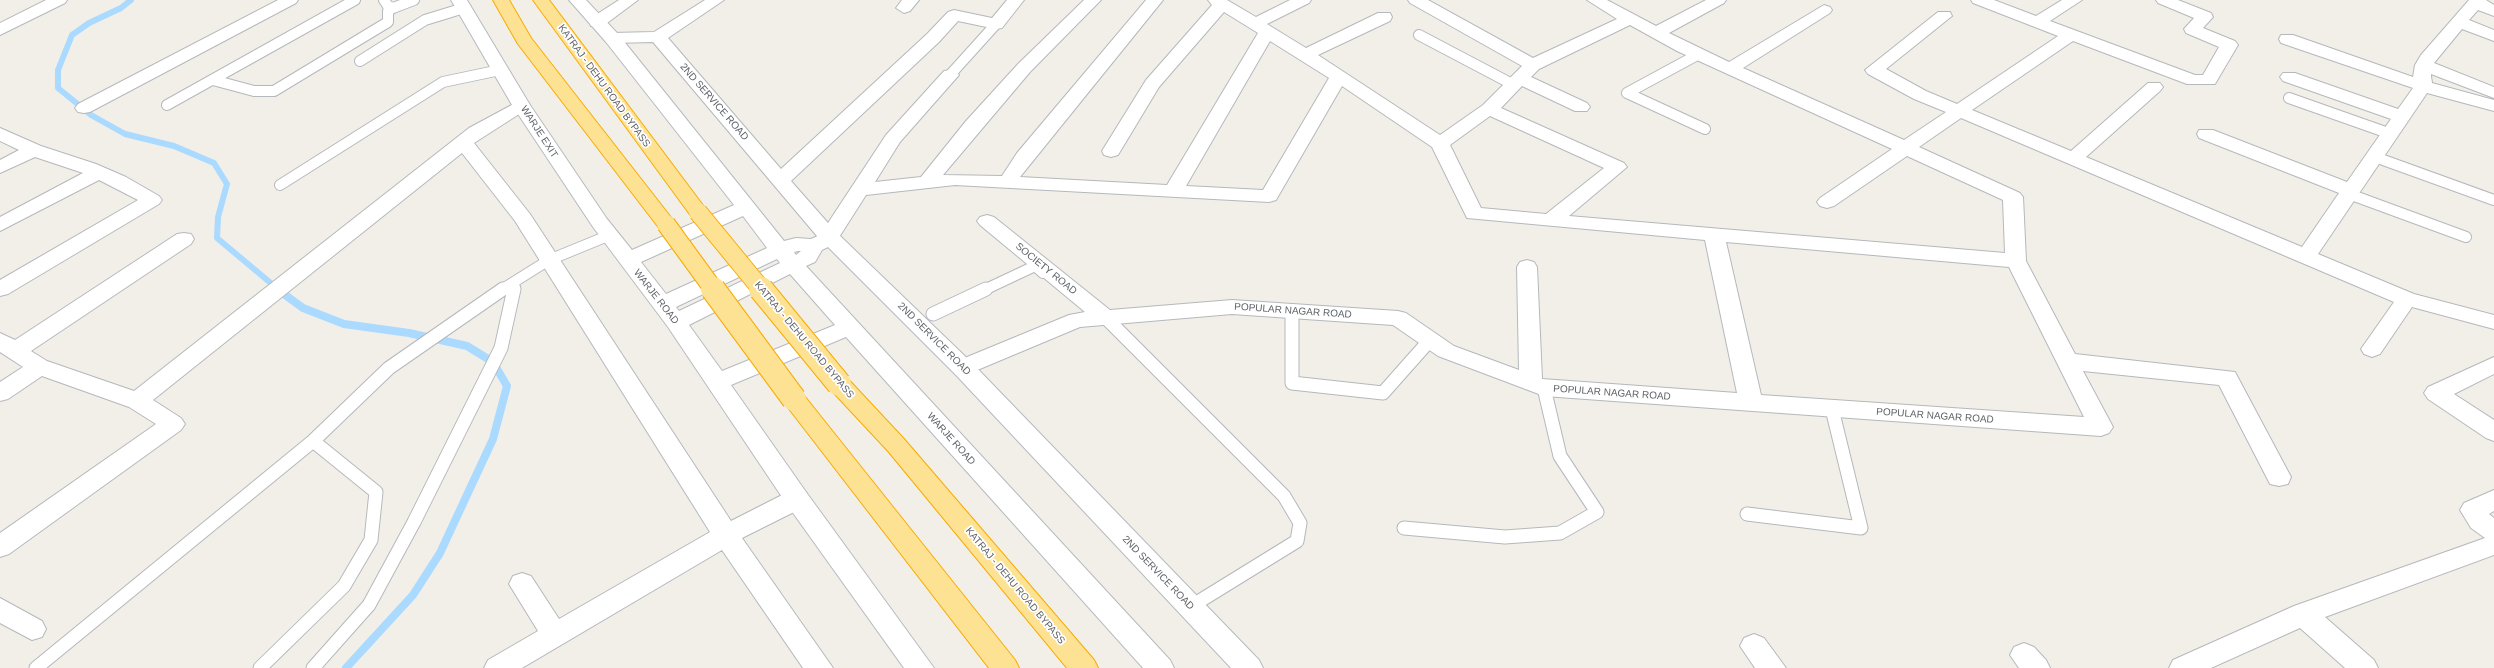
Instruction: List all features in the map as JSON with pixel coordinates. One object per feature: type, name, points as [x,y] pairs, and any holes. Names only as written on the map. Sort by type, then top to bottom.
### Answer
[{"type":"highway","points":[[501,0],[524,40],[666,224],[794,399],[1004,668]]},
{"type":"highway","name":"KATRAJ - DEHU ROAD BYPASS","points":[[541,0],[698,212],[840,384],[896,445],[1084,668]]},
{"type":"street","points":[[0,30],[60,0]]},
{"type":"street","points":[[84,108],[290,0]]},
{"type":"street","points":[[577,0],[612,38],[746,206],[626,260]]},
{"type":"street","points":[[597,22],[630,0]]},
{"type":"street","points":[[612,38],[658,38],[716,0]]},
{"type":"street","points":[[781,180],[933,38],[954,15],[996,24],[1016,0]]},
{"type":"street","points":[[927,182],[1019,74],[1093,0]]},
{"type":"street","points":[[1007,182],[1024,157],[1155,0]]},
{"type":"street","points":[[1173,191],[1261,28],[1303,0]]},
{"type":"street","points":[[1416,0],[1533,65]]},
{"type":"street","points":[[1111,150],[1152,84],[1219,2],[1339,76],[1440,144],[1474,214],[2016,261],[2013,197],[1909,147],[1699,54],[1656,33],[1596,0]]},
{"type":"street","points":[[1656,33],[1718,0]]},
{"type":"street","points":[[1980,0],[2071,36],[2193,80],[2209,80],[2229,45],[2192,30],[2205,17],[2164,0]]},
{"type":"street","points":[[2037,22],[2074,0]]},
{"type":"street","points":[[2306,256],[2423,86],[2422,76],[2424,65],[2475,1],[2494,11]]},
{"type":"street","name":"WARJE EXIT","points":[[462,4],[521,105],[626,260]]},
{"type":"street","points":[[1731,68],[1824,10]]},
{"type":"street","points":[[1944,16],[1874,70],[1920,95],[2074,158],[2407,299],[2494,322]]},
{"type":"street","points":[[1305,55],[1384,17]]},
{"type":"street","points":[[1440,144],[1489,109],[1518,82],[1533,65],[1630,19]]},
{"type":"street","points":[[2459,22],[2494,36]]},
{"type":"street","points":[[1828,202],[1909,147],[1958,111],[2071,36]]},
{"type":"street","name":"2ND SERVICE ROAD","points":[[658,38],[781,180],[822,241],[963,368],[1249,668]]},
{"type":"street","points":[[2287,39],[2423,86],[2494,106]]},
{"type":"street","points":[[2424,65],[2494,94]]},
{"type":"street","points":[[662,305],[787,257],[808,257],[822,241],[860,190],[893,139],[950,75]]},
{"type":"street","points":[[860,190],[955,179],[1269,196],[1339,76]]},
{"type":"street","points":[[2289,77],[2402,117]]},
{"type":"street","points":[[1518,82],[1581,108]]},
{"type":"street","points":[[2074,158],[2154,87]]},
{"type":"street","points":[[137,401],[260,305],[476,132],[521,105]]},
{"type":"street","points":[[1489,109],[1617,166],[1550,221]]},
{"type":"street","points":[[0,134],[34,150],[119,181],[152,200],[0,289]]},
{"type":"street","points":[[2206,134],[2351,192]]},
{"type":"street","points":[[464,142],[523,218],[726,535],[819,668]]},
{"type":"street","points":[[0,157],[34,150]]},
{"type":"street","points":[[0,167],[34,150]]},
{"type":"street","points":[[0,225],[98,173]]},
{"type":"street","name":"WARJE ROAD","points":[[746,206],[787,257],[1160,668]]},
{"type":"street","name":"SOCIETY ROAD","points":[[987,221],[1100,318]]},
{"type":"street","points":[[1714,235],[1752,403]]},
{"type":"street","points":[[0,547],[173,424],[137,401],[39,367],[7,346],[184,239]]},
{"type":"street","points":[[676,322],[787,257]]},
{"type":"street","name":"WARJE ROAD","points":[[626,260],[676,322],[796,499],[920,668]]},
{"type":"street","name":"POPULAR NAGAR ROAD","points":[[963,368],[1077,320],[1232,307],[1398,318],[1446,351],[1538,386],[2101,428],[2016,261]]},
{"type":"street","points":[[1527,266],[1538,386]]},
{"type":"street","points":[[2372,349],[2407,299]]},
{"type":"street","points":[[717,382],[850,327]]},
{"type":"street","points":[[2067,361],[2227,378],[2279,477]]},
{"type":"street","points":[[2494,365],[2436,394],[2494,432]]},
{"type":"street","points":[[0,393],[39,367]]},
{"type":"street","points":[[498,668],[726,535],[796,499]]},
{"type":"street","points":[[2183,668],[2303,614],[2490,539],[2473,510],[2494,500]]},
{"type":"street","points":[[522,584],[555,635]]},
{"type":"street","points":[[0,610],[32,628]]},
{"type":"street","points":[[2303,614],[2364,668]]},
{"type":"street","points":[[1754,646],[1772,668]]},
{"type":"lane","points":[[167,105],[355,0]]},
{"type":"lane","points":[[384,0],[388,6],[393,8]]},
{"type":"lane","points":[[213,80],[254,91],[274,91],[388,22],[388,11],[414,0]]},
{"type":"lane","points":[[360,61],[425,20],[462,4]]},
{"type":"lane","points":[[950,75],[996,24]]},
{"type":"lane","points":[[1419,35],[1518,82]]},
{"type":"lane","points":[[1699,54],[1627,93],[1705,129]]},
{"type":"lane","points":[[280,185],[443,82],[500,70]]},
{"type":"lane","points":[[2289,98],[2391,134]]},
{"type":"lane","points":[[2375,157],[2494,200]]},
{"type":"lane","points":[[2351,192],[2466,237]]},
{"type":"lane","points":[[36,668],[313,441],[389,368],[445,328],[549,260],[610,235]]},
{"type":"lane","points":[[933,314],[1035,266],[1100,318],[1284,496],[1300,523],[1297,541],[1190,607]]},
{"type":"lane","points":[[313,668],[368,605],[414,522],[484,378],[501,348],[515,282]]},
{"type":"lane","points":[[1292,311],[1292,384],[1383,393],[1430,340]]},
{"type":"lane","points":[[1404,528],[1505,537],[1560,533],[1597,512],[1560,456],[1538,386]]},
{"type":"lane","points":[[1747,514],[1860,528],[1832,409]]},
{"type":"lane","points":[[260,668],[344,586],[371,540],[376,492],[313,441]]},
{"type":"waterway","points":[[131,0],[121,8],[89,23],[72,35],[58,70],[58,88],[91,115],[125,134],[174,146],[214,163],[227,184],[218,217],[217,238],[279,290]]},
{"type":"waterway","points":[[277,289],[303,308],[344,324],[409,333],[467,346],[493,362],[507,386],[493,439],[440,553],[413,595],[346,668]]}]
